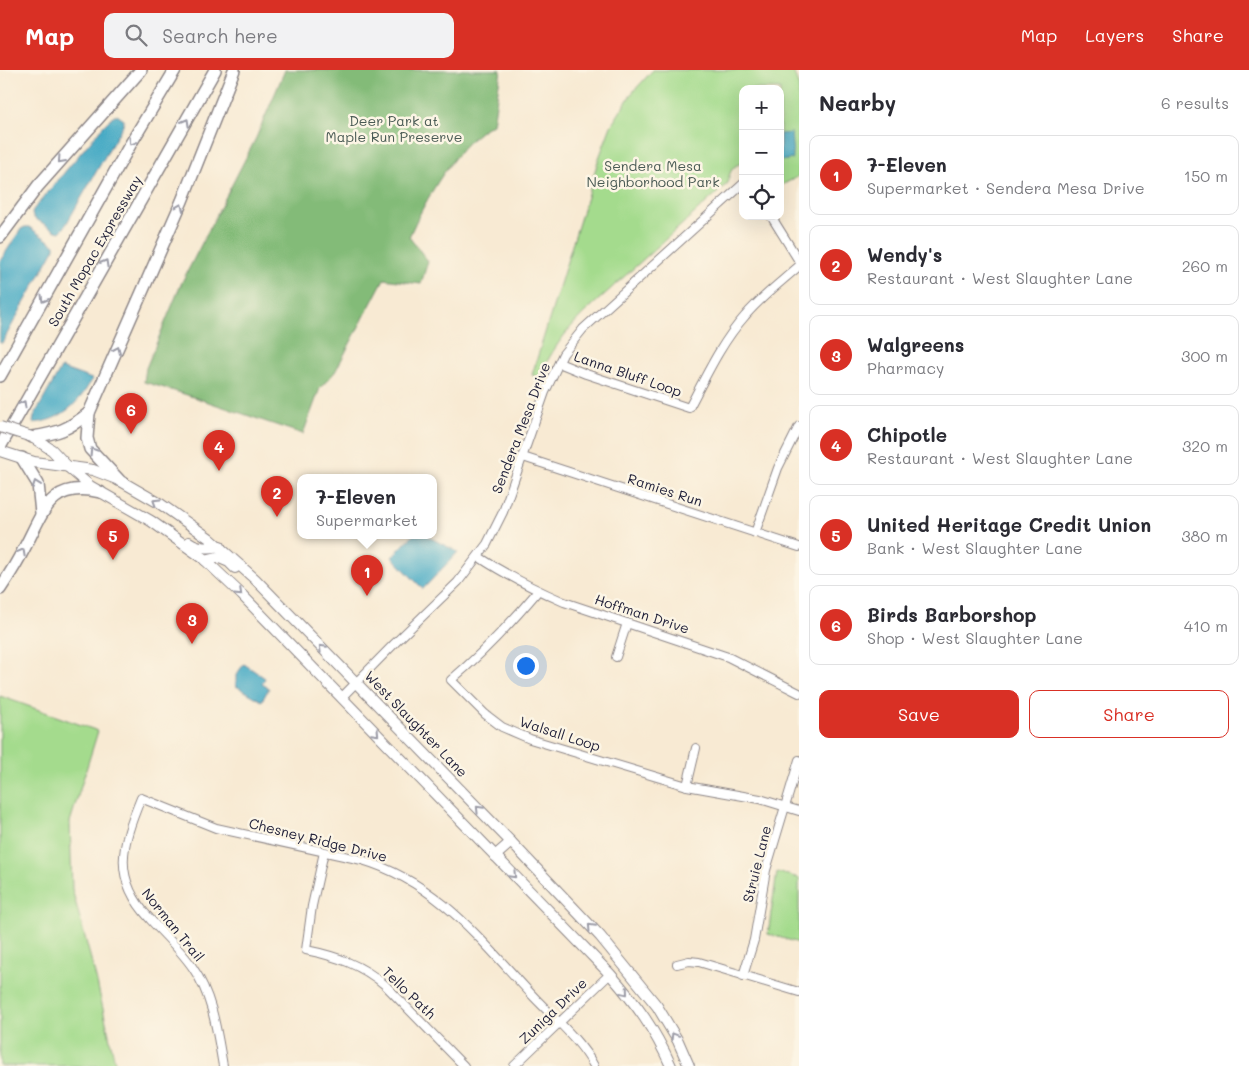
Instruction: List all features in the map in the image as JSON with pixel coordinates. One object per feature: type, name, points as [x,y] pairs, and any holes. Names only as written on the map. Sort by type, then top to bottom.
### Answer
[{"type":"highway","points":[[0,237],[38,186],[142,70]]},
{"type":"highway","name":"South Mopac Expressway","points":[[0,376],[130,145],[175,70]]},
{"type":"highway","name":"South Mopac Expressway","points":[[0,447],[215,70]]},
{"type":"highway","points":[[119,480],[90,449],[87,438],[89,413],[182,201],[234,70]]},
{"type":"highway","points":[[32,437],[58,432],[71,426],[89,413]]},
{"type":"highway","points":[[22,458],[38,484],[41,514]]},
{"type":"highway","points":[[0,589],[27,543],[41,514],[52,500],[65,492],[80,489],[100,492]]},
{"type":"main road","points":[[0,427],[32,437],[52,450],[84,481],[151,521],[205,560],[242,595],[610,974],[652,1027],[671,1066]]},
{"type":"main road","name":"West Slaughter Lane","points":[[0,451],[42,463],[93,470],[119,480],[159,503],[220,546],[511,842],[600,936],[657,1006],[678,1041],[689,1066]]},
{"type":"main road","points":[[130,509],[153,517],[196,547],[220,546]]},
{"type":"main road","points":[[205,560],[217,557],[222,558],[240,572],[268,600],[281,606]]},
{"type":"main road","points":[[495,856],[511,842]]},
{"type":"street","name":"Sendera Mesa Drive","points":[[342,697],[458,582],[479,557],[491,538],[503,512],[545,392],[568,347],[584,329],[739,188]]},
{"type":"street","points":[[774,220],[799,260]]},
{"type":"street","name":"Lanna Bluff Loop","points":[[559,363],[586,374],[689,408],[722,348],[738,324],[753,307],[799,266]]},
{"type":"street","points":[[755,533],[778,468],[799,426]]},
{"type":"street","name":"Ramies Run","points":[[523,457],[799,547]]},
{"type":"street","name":"Hoffman Drive","points":[[479,557],[538,591],[564,602],[728,657],[799,693]]},
{"type":"street","name":"Walsall Loop","points":[[538,591],[510,624],[473,662],[451,680],[485,714],[517,734],[687,786],[760,799],[799,811]]},
{"type":"street","points":[[616,657],[627,623]]},
{"type":"street","points":[[687,786],[696,748]]},
{"type":"street","name":"Struie Lane","points":[[743,976],[754,940],[766,870],[799,760]]},
{"type":"street","name":"Chesney Ridge Drive","points":[[141,798],[216,828],[378,865],[408,879],[450,910],[559,1023],[588,1056],[594,1066]]},
{"type":"street","name":"Norman Trail","points":[[141,798],[126,837],[124,849],[124,870],[127,882],[139,906],[186,958],[200,980],[213,1010],[223,1066]]},
{"type":"street","name":"Tello Path","points":[[324,852],[313,900],[306,950],[339,958],[374,976],[464,1066]]},
{"type":"street","points":[[677,964],[699,962],[799,992]]},
{"type":"street","name":"Zuniga Drive","points":[[514,1066],[610,974]]},
{"type":"green space","name":"Deer Park at Maple Run Preserve","points":[[285,70],[501,70],[493,124],[467,143],[443,173],[409,237],[428,261],[421,284],[384,279],[335,372],[320,388],[303,434],[144,382],[146,368],[182,282],[256,138]]},
{"type":"green space","name":"Sendera Mesa Neighborhood Park","points":[[653,70],[793,70],[799,88],[799,176],[784,184],[784,85],[739,85],[739,165],[732,170],[728,183],[584,313],[558,343],[539,377],[532,375],[599,158],[611,126],[632,93]]},
{"type":"green space","points":[[0,696],[98,731],[70,822],[72,889],[96,978],[116,1066],[0,1066]]},
{"type":"green space","points":[[777,872],[799,878],[799,943],[768,934]]},
{"type":"water","points":[[114,115],[124,120],[123,125],[64,228],[60,232],[56,231],[34,218],[33,210]]},
{"type":"water","points":[[791,133],[793,159],[784,160],[784,134]]},
{"type":"water","points":[[29,227],[55,245],[55,248],[2,343],[0,343],[0,261],[21,229]]},
{"type":"water","points":[[61,368],[92,379],[82,396],[61,415],[43,422],[33,423],[34,416]]},
{"type":"water","points":[[409,539],[433,539],[458,552],[423,589],[392,557]]},
{"type":"water","points":[[244,664],[265,678],[262,684],[269,688],[262,701],[236,686],[236,675]]},
{"type":"place","name":"Birds Barborshop","points":[[131,434]]},
{"type":"place","name":"Chipotle","points":[[219,471]]},
{"type":"place","name":"Wendy's","points":[[277,517]]},
{"type":"place","name":"United Heritage Credit Union","points":[[113,560]]},
{"type":"place","name":"7-Eleven","points":[[367,596]]},
{"type":"place","name":"Walgreens","points":[[192,644]]}]
